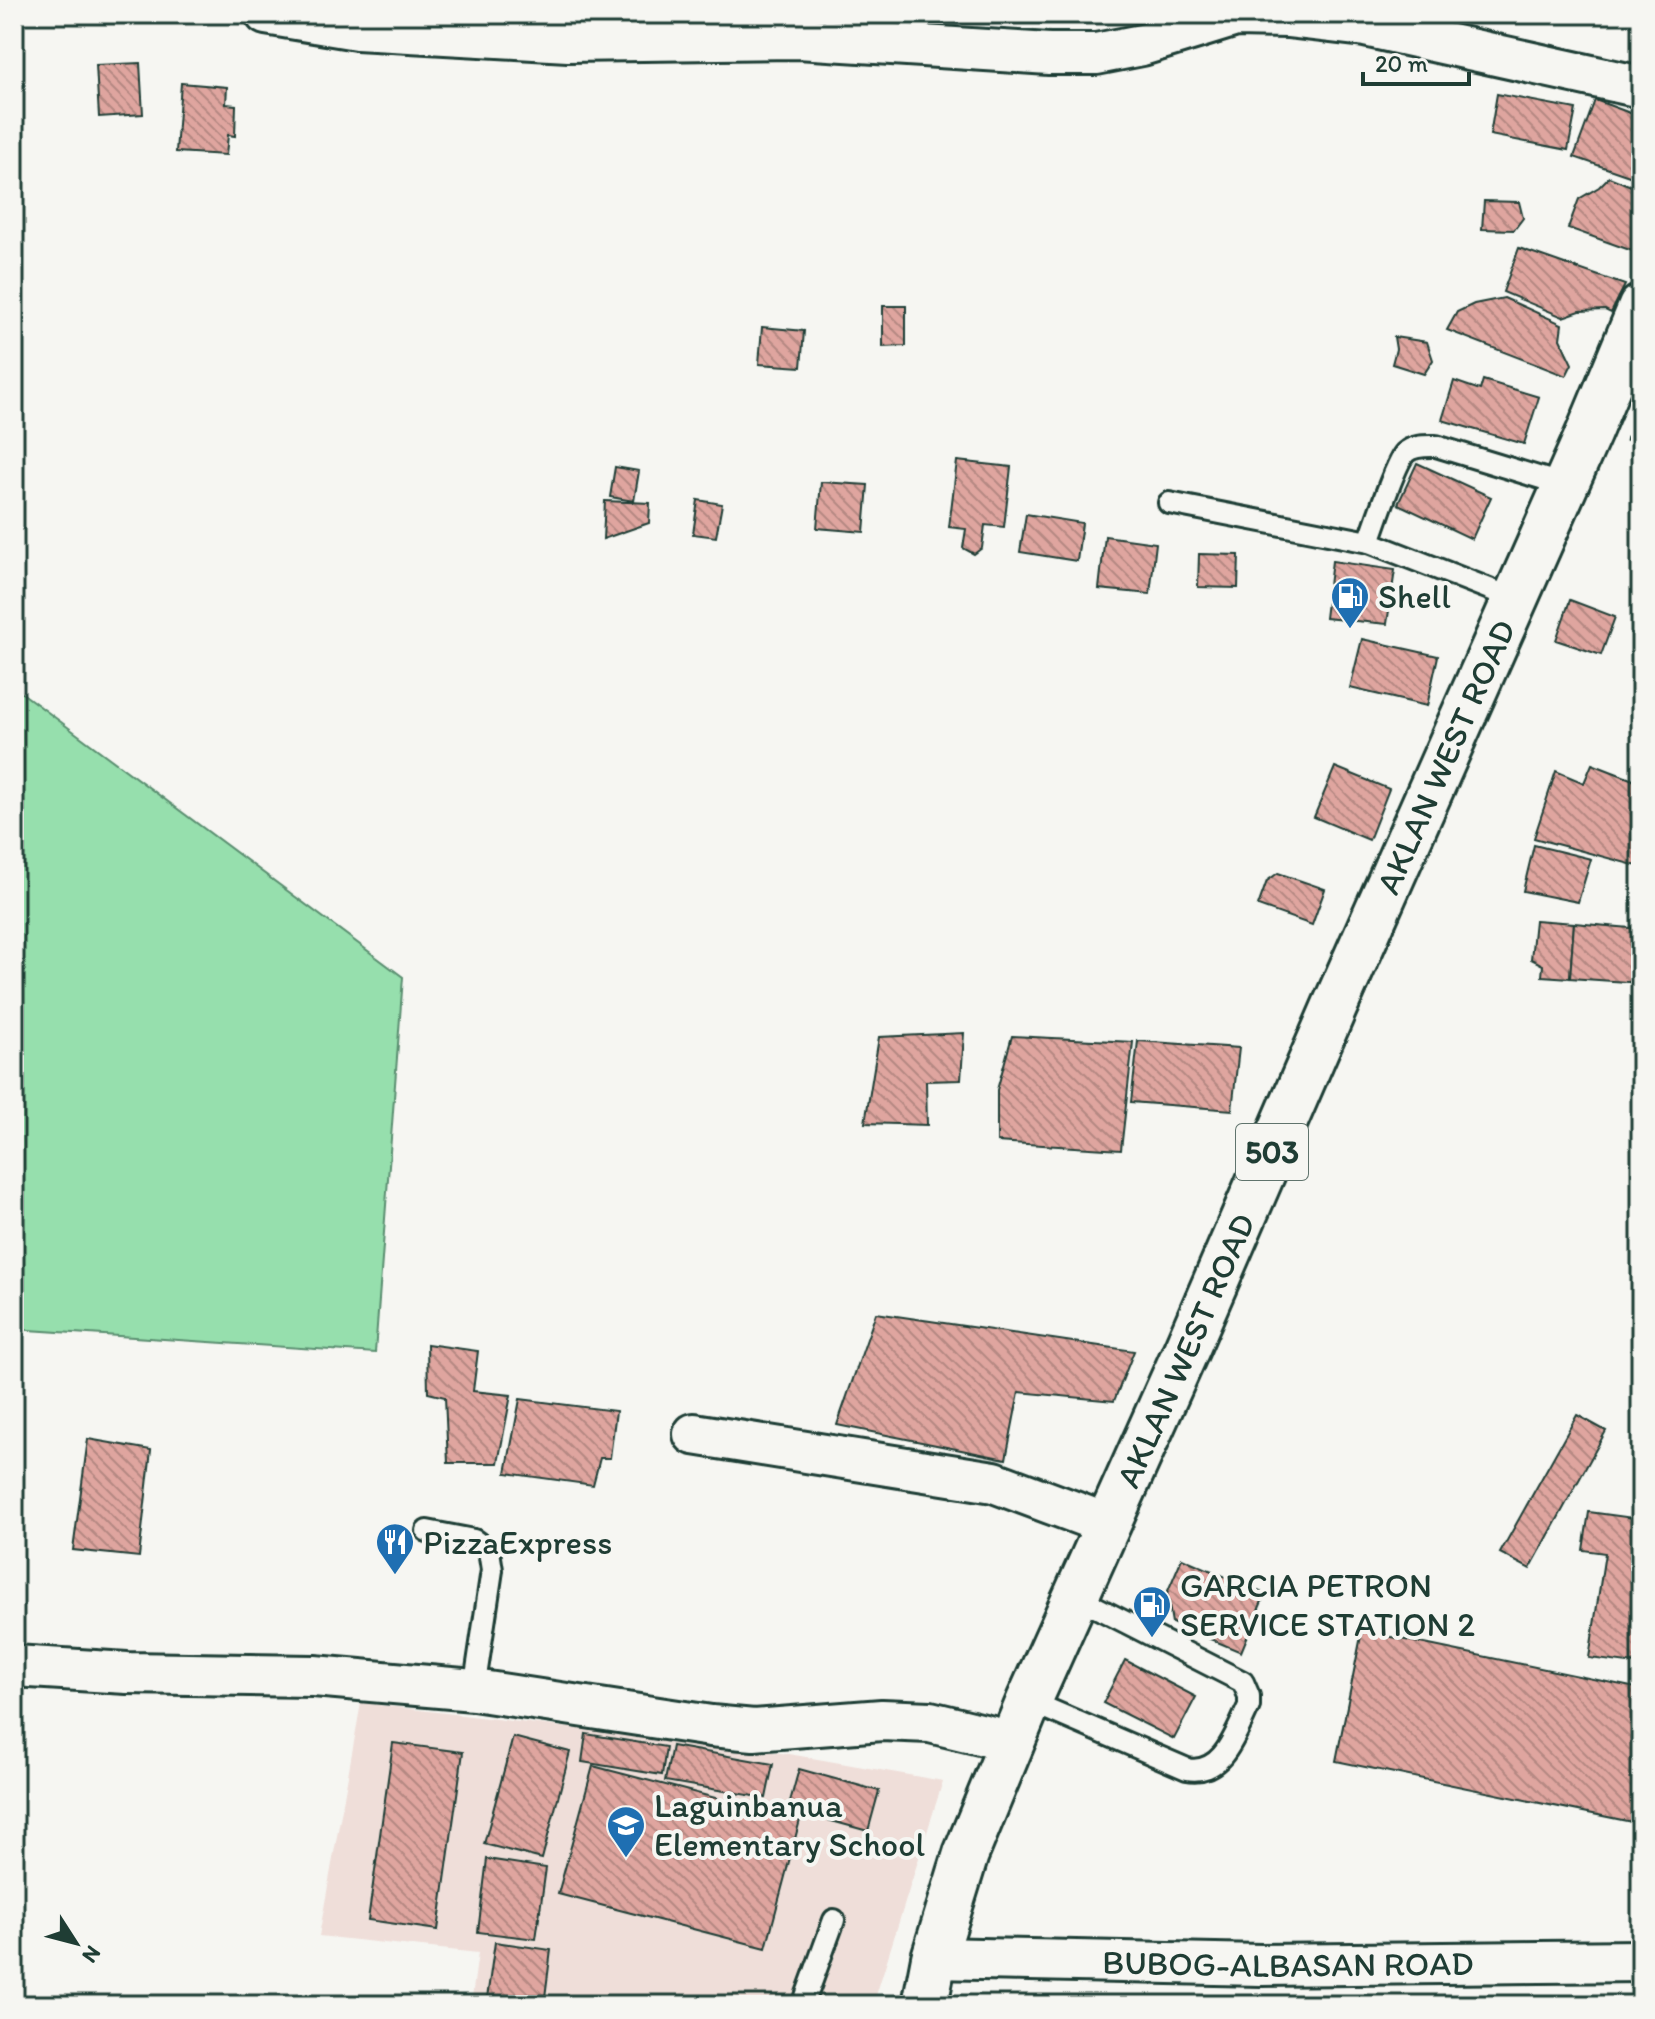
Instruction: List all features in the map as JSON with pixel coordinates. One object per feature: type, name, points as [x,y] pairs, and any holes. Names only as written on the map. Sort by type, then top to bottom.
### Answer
[{"type":"main road","name":"AKLAN WEST ROAD","points":[[925,2005],[934,1958],[966,1854],[1029,1701],[1078,1598],[1641,307]]},
{"type":"street","points":[[266,14],[357,29],[568,41],[798,38],[1049,54],[1096,54],[1142,45],[1236,16],[1287,17],[1365,26],[1641,87]]},
{"type":"street","points":[[694,1434],[994,1482],[1109,1525]]},
{"type":"street","points":[[14,1666],[127,1673],[314,1676],[474,1690],[754,1730],[882,1720],[930,1722],[1013,1742]]},
{"type":"street","name":"BUBOG-ALBASAN ROAD","points":[[934,1958],[1261,1965],[1641,1961]]},
{"type":"lane","points":[[1369,542],[1405,453],[1416,446],[1436,446],[1564,485]]},
{"type":"lane","points":[[1169,503],[1369,542],[1515,599]]},
{"type":"lane","points":[[427,1531],[474,1540],[489,1551],[492,1570],[474,1690]]},
{"type":"lane","points":[[1029,1701],[1199,1772],[1220,1761],[1249,1706],[1249,1696],[1243,1682],[1078,1598]]},
{"type":"lane","points":[[803,2005],[834,1920]]},
{"type":"shaded area","name":"Laguinbanua Elementary School","points":[[361,1703],[789,1754],[943,1781],[873,2005],[471,2005],[478,1953],[319,1936]]},
{"type":"green space","points":[[14,687],[403,977],[375,1353],[14,1329]]},
{"type":"building","points":[[497,14],[523,14],[523,19],[496,17]]},
{"type":"building","points":[[140,63],[143,114],[99,117],[96,65]]},
{"type":"building","points":[[181,83],[227,87],[226,104],[236,105],[235,136],[228,135],[226,155],[176,152]]},
{"type":"building","points":[[1497,94],[1576,109],[1568,150],[1490,135]]},
{"type":"building","points":[[1595,100],[1641,117],[1641,180],[1574,157]]},
{"type":"building","points":[[1609,177],[1641,190],[1641,254],[1568,228],[1579,199]]},
{"type":"building","points":[[1484,201],[1519,202],[1523,218],[1514,230],[1482,229]]},
{"type":"building","points":[[1519,248],[1625,285],[1611,313],[1605,310],[1580,311],[1563,317],[1503,292]]},
{"type":"building","points":[[1504,298],[1562,324],[1560,339],[1572,364],[1566,376],[1447,330],[1457,312],[1474,304]]},
{"type":"building","points":[[883,306],[906,306],[906,346],[883,347]]},
{"type":"building","points":[[762,327],[804,331],[801,367],[759,364]]},
{"type":"building","points":[[1394,337],[1427,342],[1433,360],[1424,374],[1392,364],[1396,349]]},
{"type":"building","points":[[1483,380],[1539,397],[1524,444],[1442,420],[1454,381],[1480,390]]},
{"type":"building","points":[[957,461],[1011,467],[1004,527],[985,525],[982,548],[974,554],[963,548],[966,529],[949,527]]},
{"type":"building","points":[[1417,463],[1491,497],[1472,539],[1398,504]]},
{"type":"building","points":[[615,467],[639,471],[634,501],[610,497]]},
{"type":"building","points":[[821,482],[868,485],[864,532],[817,528]]},
{"type":"building","points":[[698,500],[722,504],[716,537],[693,534]]},
{"type":"building","points":[[605,501],[650,503],[649,523],[603,539]]},
{"type":"building","points":[[1026,514],[1082,523],[1077,561],[1020,552]]},
{"type":"building","points":[[1105,536],[1156,543],[1150,594],[1099,589]]},
{"type":"building","points":[[1199,554],[1239,555],[1238,588],[1198,587]]},
{"type":"building","points":[[1332,561],[1395,570],[1387,624],[1325,618]]},
{"type":"building","points":[[1570,600],[1615,617],[1601,655],[1556,640]]},
{"type":"building","points":[[1362,639],[1438,656],[1427,706],[1350,688]]},
{"type":"building","points":[[1592,764],[1641,783],[1641,867],[1534,838],[1556,771],[1584,783]]},
{"type":"building","points":[[1335,767],[1389,789],[1369,840],[1314,817]]},
{"type":"building","points":[[1534,845],[1591,859],[1578,902],[1523,891]]},
{"type":"building","points":[[1278,873],[1325,889],[1312,925],[1258,906],[1267,881]]},
{"type":"building","points":[[1535,920],[1574,923],[1570,978],[1542,976],[1543,965],[1531,959]]},
{"type":"building","points":[[1574,923],[1641,929],[1641,983],[1570,978]]},
{"type":"building","points":[[964,1033],[961,1080],[926,1081],[927,1125],[865,1123],[879,1037]]},
{"type":"building","points":[[1012,1036],[1133,1042],[1121,1150],[997,1142],[997,1090]]},
{"type":"building","points":[[1138,1041],[1239,1048],[1232,1110],[1131,1102]]},
{"type":"building","points":[[876,1313],[1134,1351],[1114,1401],[1019,1392],[1006,1459],[837,1425]]},
{"type":"building","points":[[427,1344],[478,1351],[473,1391],[511,1395],[498,1463],[448,1463],[445,1397],[428,1393]]},
{"type":"building","points":[[520,1399],[616,1411],[610,1458],[600,1458],[593,1485],[506,1473]]},
{"type":"building","points":[[1577,1415],[1606,1431],[1530,1569],[1500,1553]]},
{"type":"building","points":[[88,1439],[151,1450],[139,1557],[73,1550]]},
{"type":"building","points":[[1589,1512],[1641,1519],[1641,1626],[1635,1664],[1589,1658],[1605,1553],[1583,1550]]},
{"type":"building","points":[[1182,1558],[1265,1594],[1241,1652],[1172,1623],[1167,1593]]},
{"type":"building","points":[[1362,1631],[1641,1689],[1641,1780],[1632,1822],[1336,1761]]},
{"type":"building","points":[[1125,1660],[1196,1697],[1174,1739],[1103,1703]]},
{"type":"building","points":[[586,1734],[666,1747],[662,1775],[582,1762]]},
{"type":"building","points":[[513,1737],[570,1752],[542,1859],[484,1844]]},
{"type":"building","points":[[393,1743],[463,1752],[438,1930],[368,1920]]},
{"type":"building","points":[[672,1746],[773,1764],[766,1798],[665,1781]]},
{"type":"building","points":[[593,1766],[800,1820],[766,1948],[558,1894]]},
{"type":"building","points":[[799,1769],[879,1791],[868,1831],[788,1809]]},
{"type":"building","points":[[487,1859],[546,1868],[536,1939],[478,1932]]},
{"type":"building","points":[[495,1942],[551,1950],[544,2005],[486,2005]]},
{"type":"place","name":"Shell","points":[[1350,630]]},
{"type":"place","name":"PizzaExpress","points":[[395,1576]]},
{"type":"place","name":"GARCIA PETRON SERVICE STATION 2","points":[[1152,1639]]},
{"type":"place","name":"Laguinbanua Elementary School","points":[[626,1859]]}]
